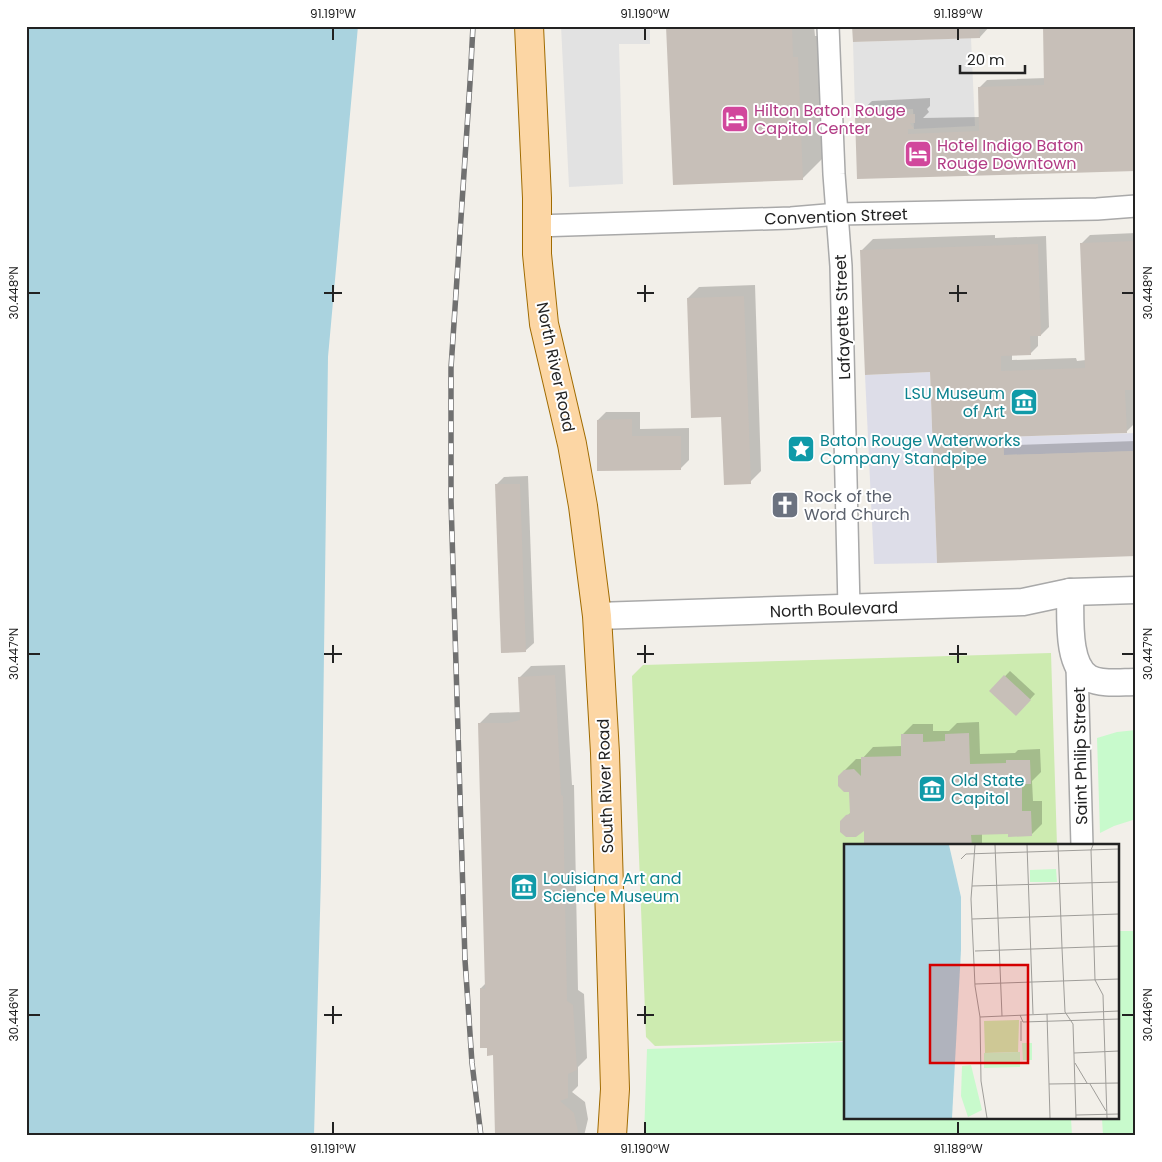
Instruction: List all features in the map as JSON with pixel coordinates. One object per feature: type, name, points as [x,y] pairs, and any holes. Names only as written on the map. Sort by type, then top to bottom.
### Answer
[{"type":"main road","name":"North River Road","points":[[529,26],[538,198],[536,254],[544,324],[572,444],[583,506],[597,616]]},
{"type":"main road","name":"South River Road","points":[[597,616],[605,763],[614,1070],[612,1136]]},
{"type":"street","name":"Lafayette Street","points":[[828,26],[834,174],[841,266],[849,608]]},
{"type":"street","name":"Convention Street","points":[[536,226],[781,218],[838,214],[1097,209],[1136,206]]},
{"type":"street","name":"North Boulevard","points":[[597,616],[1023,602],[1070,592],[1136,590]]},
{"type":"street","points":[[1070,592],[1073,647],[1077,666],[1090,678],[1100,681],[1136,682]]},
{"type":"street","name":"Saint Philip Street","points":[[1077,666],[1082,844]]},
{"type":"green space","points":[[1051,653],[1057,844],[844,844],[844,1041],[655,1046],[646,1037],[632,676],[643,665]]},
{"type":"green space","points":[[1136,730],[1136,819],[1100,833],[1097,738],[1117,732]]},
{"type":"green space","points":[[1120,931],[1136,931],[1136,1135],[1103,1135],[1102,1120],[1120,1120]]},
{"type":"green space","points":[[844,1042],[844,1120],[1071,1120],[1072,1136],[644,1136],[647,1049]]},
{"type":"shaded area","points":[[561,26],[650,26],[650,44],[619,44],[623,184],[569,187]]},
{"type":"shaded area","points":[[971,38],[975,126],[914,129],[913,109],[855,111],[853,42]]},
{"type":"shaded area","points":[[930,372],[937,563],[874,564],[865,375]]},
{"type":"shaded area","points":[[1136,433],[1136,451],[1004,455],[1003,437]]},
{"type":"water","points":[[26,26],[358,26],[328,357],[321,876],[314,1136],[26,1136]]},
{"type":"building","name":"Hilton Baton Rouge Capitol Center","points":[[666,26],[792,26],[793,57],[798,57],[803,180],[673,185]]},
{"type":"building","points":[[852,26],[979,26],[980,38],[853,42]]},
{"type":"building","points":[[1043,26],[1136,26],[1136,171],[857,179],[855,116],[915,114],[915,123],[910,123],[914,129],[908,129],[908,134],[979,131],[978,87],[1044,85]]},
{"type":"building","points":[[1136,241],[1136,390],[1125,390],[1127,433],[1003,437],[1004,455],[1136,451],[1136,556],[937,563],[930,372],[865,375],[860,250],[1038,244],[1041,336],[1030,336],[1031,355],[1001,356],[1001,371],[1085,368],[1080,243]]},
{"type":"building","points":[[744,296],[751,484],[724,485],[721,417],[691,418],[687,298]]},
{"type":"building","points":[[632,419],[632,436],[681,436],[681,470],[597,471],[597,420]]},
{"type":"building","points":[[495,484],[520,484],[526,652],[501,653]]},
{"type":"building","name":"Louisiana Art and Science Museum","points":[[555,675],[561,795],[563,796],[567,1001],[573,1005],[577,1070],[568,1074],[568,1098],[560,1101],[574,1113],[578,1131],[577,1136],[500,1136],[495,1135],[493,1055],[487,1056],[487,1048],[480,1048],[480,988],[485,989],[478,723],[508,723],[520,720],[518,677]]},
{"type":"building","points":[[1004,675],[1031,700],[1016,716],[989,691]]},
{"type":"building","name":"Old State Capitol","points":[[969,733],[970,764],[1006,763],[1006,760],[1030,760],[1031,784],[1022,784],[1022,811],[1031,811],[1032,836],[1008,837],[1008,834],[971,835],[972,844],[864,844],[864,831],[856,837],[846,837],[840,832],[840,821],[850,814],[849,792],[844,792],[838,786],[838,776],[844,770],[854,769],[861,776],[861,757],[901,756],[901,734],[923,734],[923,742],[945,741],[945,734]]},
{"type":"railway","points":[[473,26],[451,368],[451,501],[465,960],[472,1063],[481,1136]]},
{"type":"place","name":"Hilton Baton Rouge Capitol Center","points":[[735,119]]},
{"type":"place","name":"Hotel Indigo Baton Rouge Downtown","points":[[918,154]]},
{"type":"place","name":"LSU Museum of Art","points":[[1024,402]]},
{"type":"place","name":"Baton Rouge Waterworks Company Standpipe","points":[[801,449]]},
{"type":"place","name":"Rock of the Word Church","points":[[785,505]]},
{"type":"place","name":"Old State Capitol","points":[[932,789]]},
{"type":"place","name":"Louisiana Art and Science Museum","points":[[524,887]]}]
